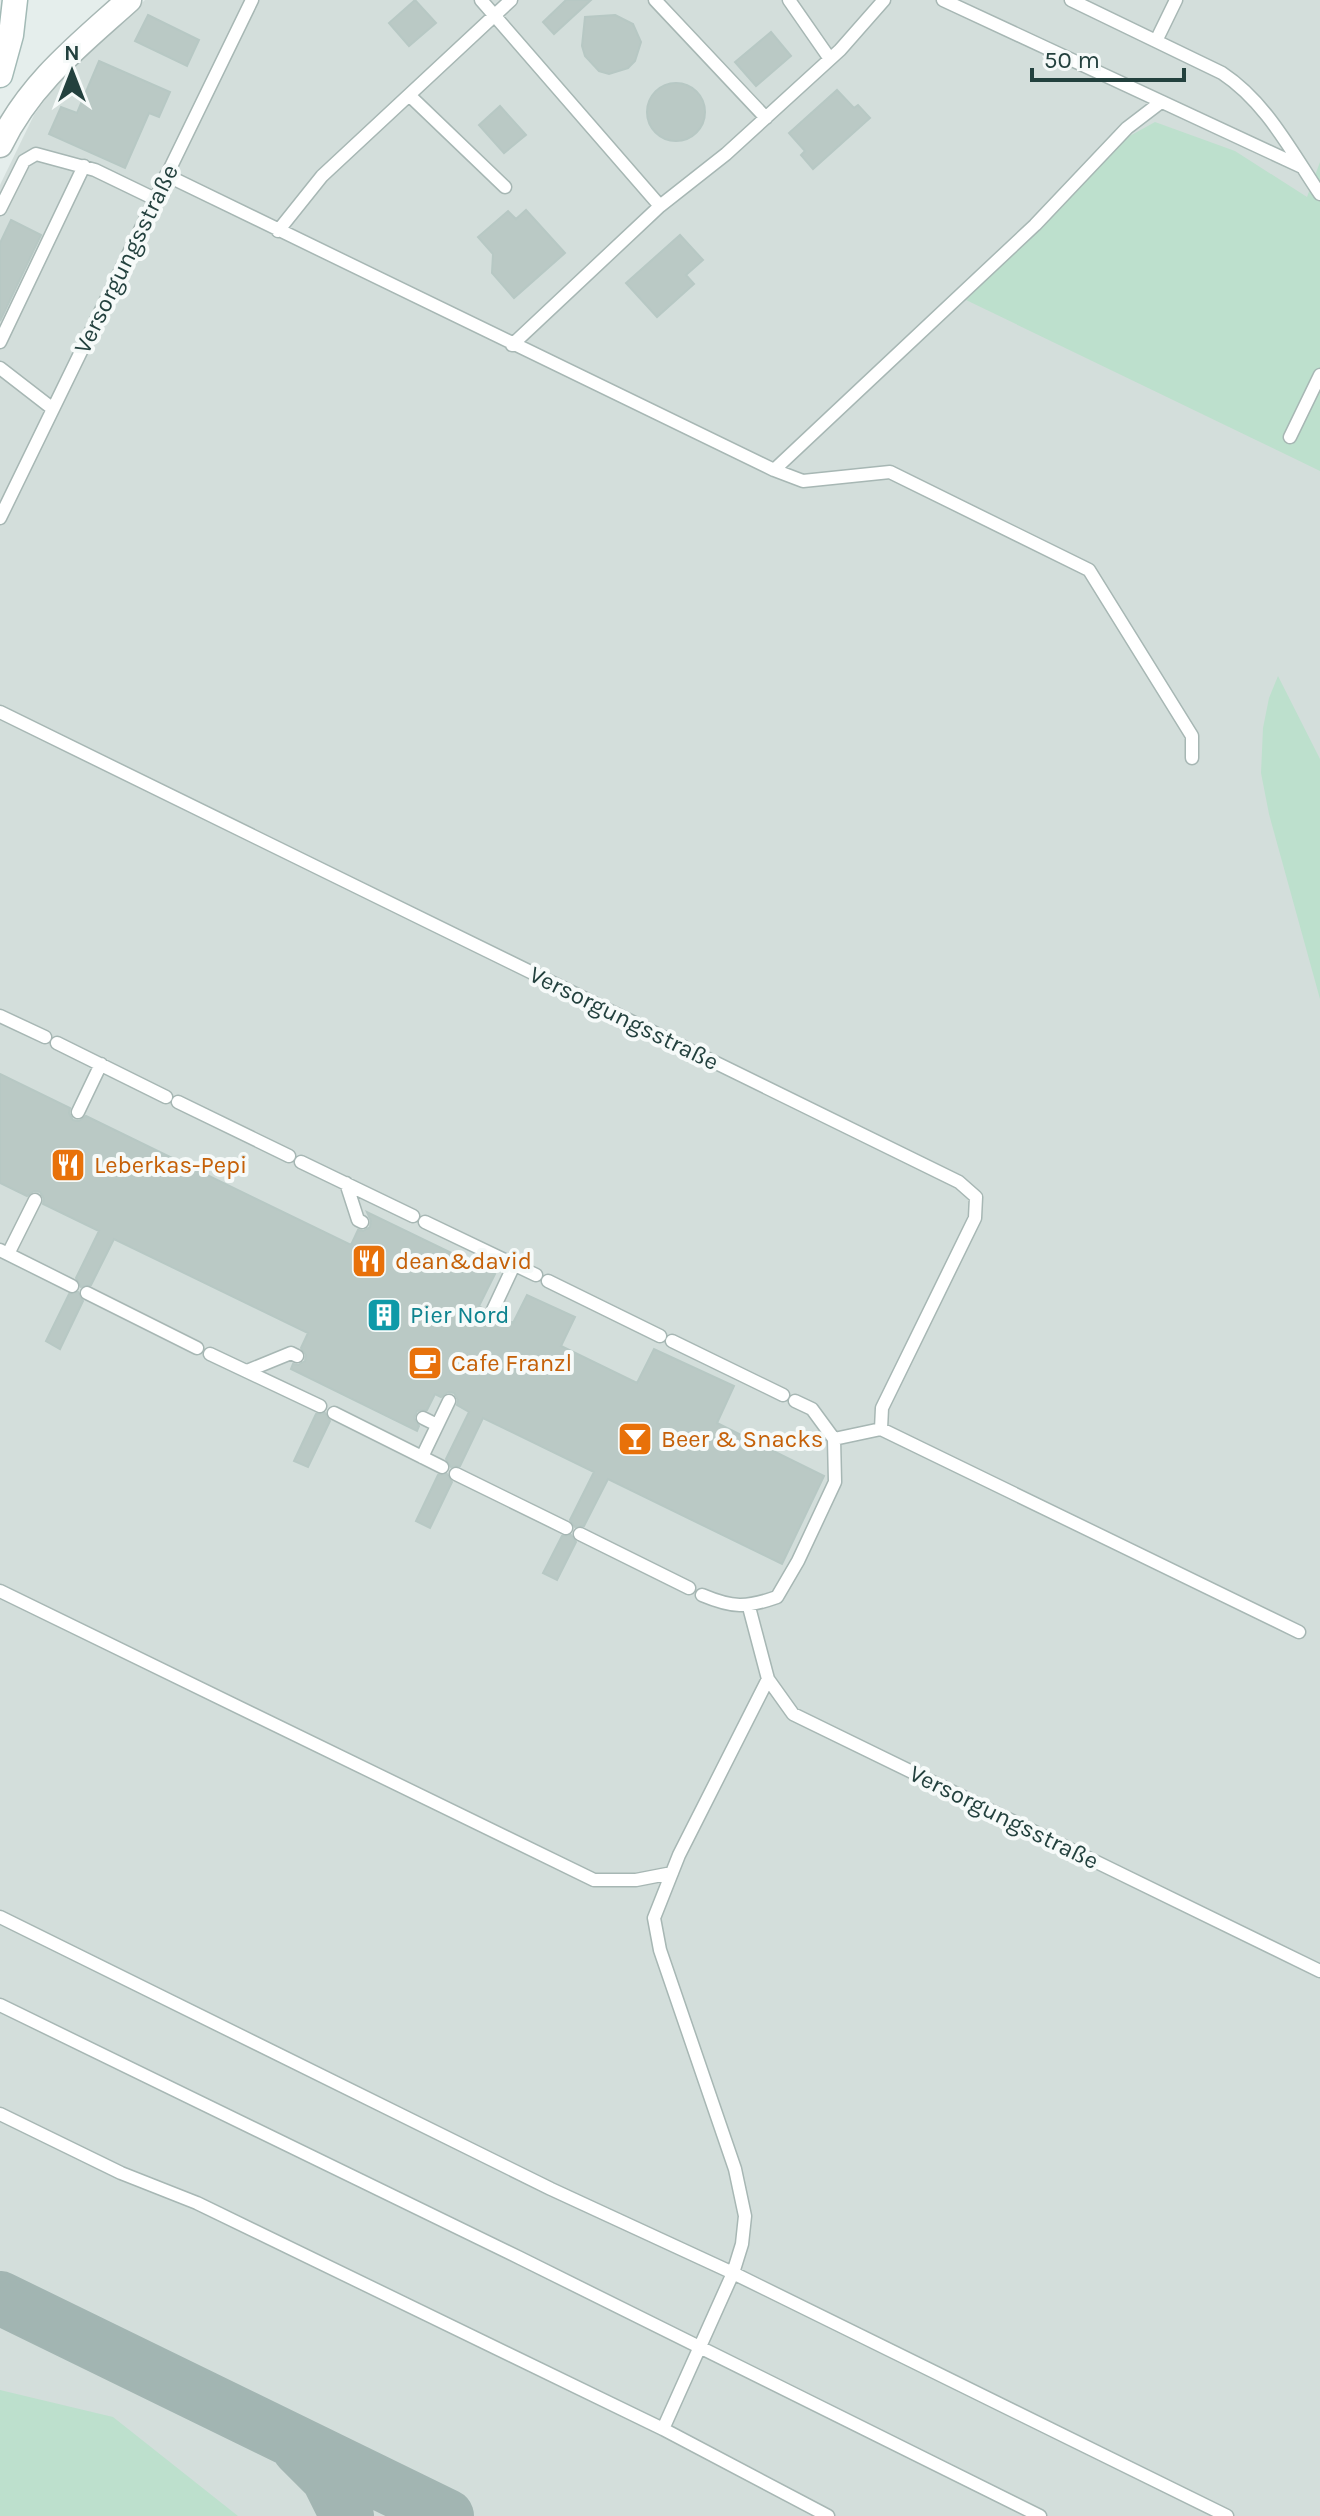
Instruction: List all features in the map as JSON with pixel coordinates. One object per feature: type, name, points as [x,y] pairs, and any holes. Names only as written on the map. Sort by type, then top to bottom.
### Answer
[{"type":"street","points":[[0,75],[15,0]]},
{"type":"street","points":[[0,145],[14,116],[51,71],[129,0]]},
{"type":"lane","name":"Versorgungsstraße","points":[[0,518],[252,0]]},
{"type":"lane","points":[[481,0],[660,206]]},
{"type":"lane","points":[[278,231],[322,176],[511,0]]},
{"type":"lane","points":[[655,0],[766,118]]},
{"type":"lane","points":[[789,0],[830,59]]},
{"type":"lane","points":[[512,345],[660,206],[726,154],[830,59],[884,0]]},
{"type":"lane","points":[[943,0],[1302,167]]},
{"type":"lane","points":[[1071,0],[1222,73],[1239,85],[1256,101],[1320,194]]},
{"type":"lane","points":[[1156,41],[1176,0]]},
{"type":"lane","points":[[409,95],[505,187]]},
{"type":"lane","points":[[774,470],[1035,225],[1127,128],[1161,102]]},
{"type":"lane","points":[[0,209],[24,161],[36,154],[84,166],[155,199]]},
{"type":"lane","points":[[0,342],[84,166]]},
{"type":"lane","points":[[166,175],[774,470],[803,481],[890,472],[1089,570],[1192,736],[1192,758]]},
{"type":"lane","points":[[0,368],[53,409]]},
{"type":"lane","points":[[1290,437],[1320,375]]},
{"type":"lane","name":"Versorgungsstraße","points":[[0,712],[959,1182],[976,1197],[975,1218],[882,1408],[881,1429]]},
{"type":"lane","points":[[0,1016],[812,1409],[834,1439],[835,1482],[798,1561],[777,1597],[749,1607],[721,1603],[702,1595]]},
{"type":"lane","points":[[78,1112],[101,1064]]},
{"type":"lane","points":[[346,1183],[358,1220],[362,1222]]},
{"type":"lane","points":[[35,1200],[4,1252],[72,1286]]},
{"type":"lane","points":[[492,1312],[514,1265]]},
{"type":"lane","points":[[490,1283],[503,1289]]},
{"type":"lane","points":[[87,1293],[197,1348]]},
{"type":"lane","points":[[247,1371],[291,1353],[297,1356]]},
{"type":"lane","points":[[210,1354],[320,1406]]},
{"type":"lane","points":[[422,1457],[449,1401]]},
{"type":"lane","points":[[334,1413],[442,1467]]},
{"type":"lane","points":[[423,1418],[437,1425]]},
{"type":"lane","points":[[834,1439],[881,1429],[1299,1632]]},
{"type":"lane","points":[[456,1474],[566,1528]]},
{"type":"lane","points":[[580,1534],[689,1588]]},
{"type":"lane","points":[[0,1591],[594,1880],[636,1880],[672,1873]]},
{"type":"lane","name":"Versorgungsstraße","points":[[749,1607],[768,1679],[793,1714],[1320,1971]]},
{"type":"lane","points":[[663,2429],[733,2273],[742,2244],[745,2216],[735,2169],[660,1950],[654,1918],[672,1873],[768,1679]]},
{"type":"lane","points":[[0,1917],[551,2189],[733,2273],[1227,2516]]},
{"type":"lane","points":[[0,2005],[1040,2516]]},
{"type":"lane","points":[[0,2114],[121,2173],[197,2203],[663,2429],[828,2516]]},
{"type":"shaded area","points":[[145,0],[1320,0],[1320,2516],[0,2516],[0,185],[34,115],[62,76]]},
{"type":"green space","points":[[1155,122],[1235,151],[1307,197],[1320,162],[1320,471],[966,300],[1126,138]]},
{"type":"green space","points":[[1278,676],[1320,759],[1320,999],[1269,814],[1261,773],[1263,728],[1269,698]]},
{"type":"green space","points":[[0,2390],[113,2417],[238,2516],[0,2516]]},
{"type":"building","points":[[415,0],[436,23],[409,46],[389,23]]},
{"type":"building","points":[[566,0],[591,0],[554,34],[543,22]]},
{"type":"building","points":[[148,15],[199,40],[187,66],[135,41]]},
{"type":"building","points":[[615,15],[633,24],[641,42],[635,61],[628,68],[609,74],[599,71],[585,56],[582,46],[585,17]]},
{"type":"building","points":[[771,32],[791,56],[756,86],[735,62]]},
{"type":"building","points":[[99,61],[170,92],[159,117],[149,113],[125,168],[49,134],[61,107],[77,113]]},
{"type":"building","points":[[676,83],[687,85],[696,92],[703,101],[703,123],[696,132],[687,139],[676,141],[665,139],[656,132],[649,123],[647,112],[649,101],[656,92],[665,85]]},
{"type":"building","points":[[837,90],[854,108],[858,105],[870,118],[813,169],[801,155],[805,151],[789,133]]},
{"type":"building","points":[[500,106],[526,135],[504,153],[479,125]]},
{"type":"building","points":[[526,210],[565,253],[514,298],[492,273],[493,254],[478,237],[508,211],[516,219]]},
{"type":"building","points":[[11,220],[41,235],[0,321],[0,243]]},
{"type":"building","points":[[680,235],[703,260],[686,275],[694,284],[657,317],[626,283]]},
{"type":"building","name":"Pier Nord","points":[[0,1074],[70,1108],[73,1120],[79,1121],[86,1116],[351,1245],[358,1230],[370,1227],[367,1212],[495,1274],[479,1306],[489,1320],[500,1316],[513,1323],[527,1295],[575,1317],[561,1346],[637,1383],[654,1349],[734,1386],[717,1423],[824,1476],[782,1564],[608,1479],[584,1526],[575,1527],[570,1520],[594,1472],[483,1418],[460,1466],[451,1467],[446,1459],[469,1412],[457,1405],[454,1393],[448,1392],[441,1397],[435,1394],[427,1410],[417,1411],[414,1418],[419,1426],[417,1431],[291,1369],[293,1364],[305,1361],[306,1355],[301,1348],[308,1333],[114,1239],[91,1285],[81,1287],[76,1278],[99,1231],[43,1204],[40,1192],[34,1191],[27,1196],[0,1183]]},
{"type":"building","points":[[78,1292],[83,1301],[60,1349],[46,1341],[69,1294]]},
{"type":"building","points":[[325,1413],[330,1421],[308,1467],[294,1461],[316,1414]]},
{"type":"building","points":[[447,1474],[452,1482],[430,1528],[416,1521],[438,1475]]},
{"type":"building","points":[[571,1535],[576,1542],[557,1580],[543,1573],[562,1536]]},
{"type":"taxiway","points":[[0,2298],[447,2516]]},
{"type":"taxiway","points":[[299,2449],[328,2478],[347,2516]]},
{"type":"place","name":"Leberkas-Pepi","points":[[68,1165]]},
{"type":"place","name":"dean&david","points":[[369,1261]]},
{"type":"place","name":"Pier Nord","points":[[384,1315]]},
{"type":"place","name":"Cafe Franzl","points":[[425,1363]]},
{"type":"place","name":"Beer & Snacks","points":[[635,1439]]}]
